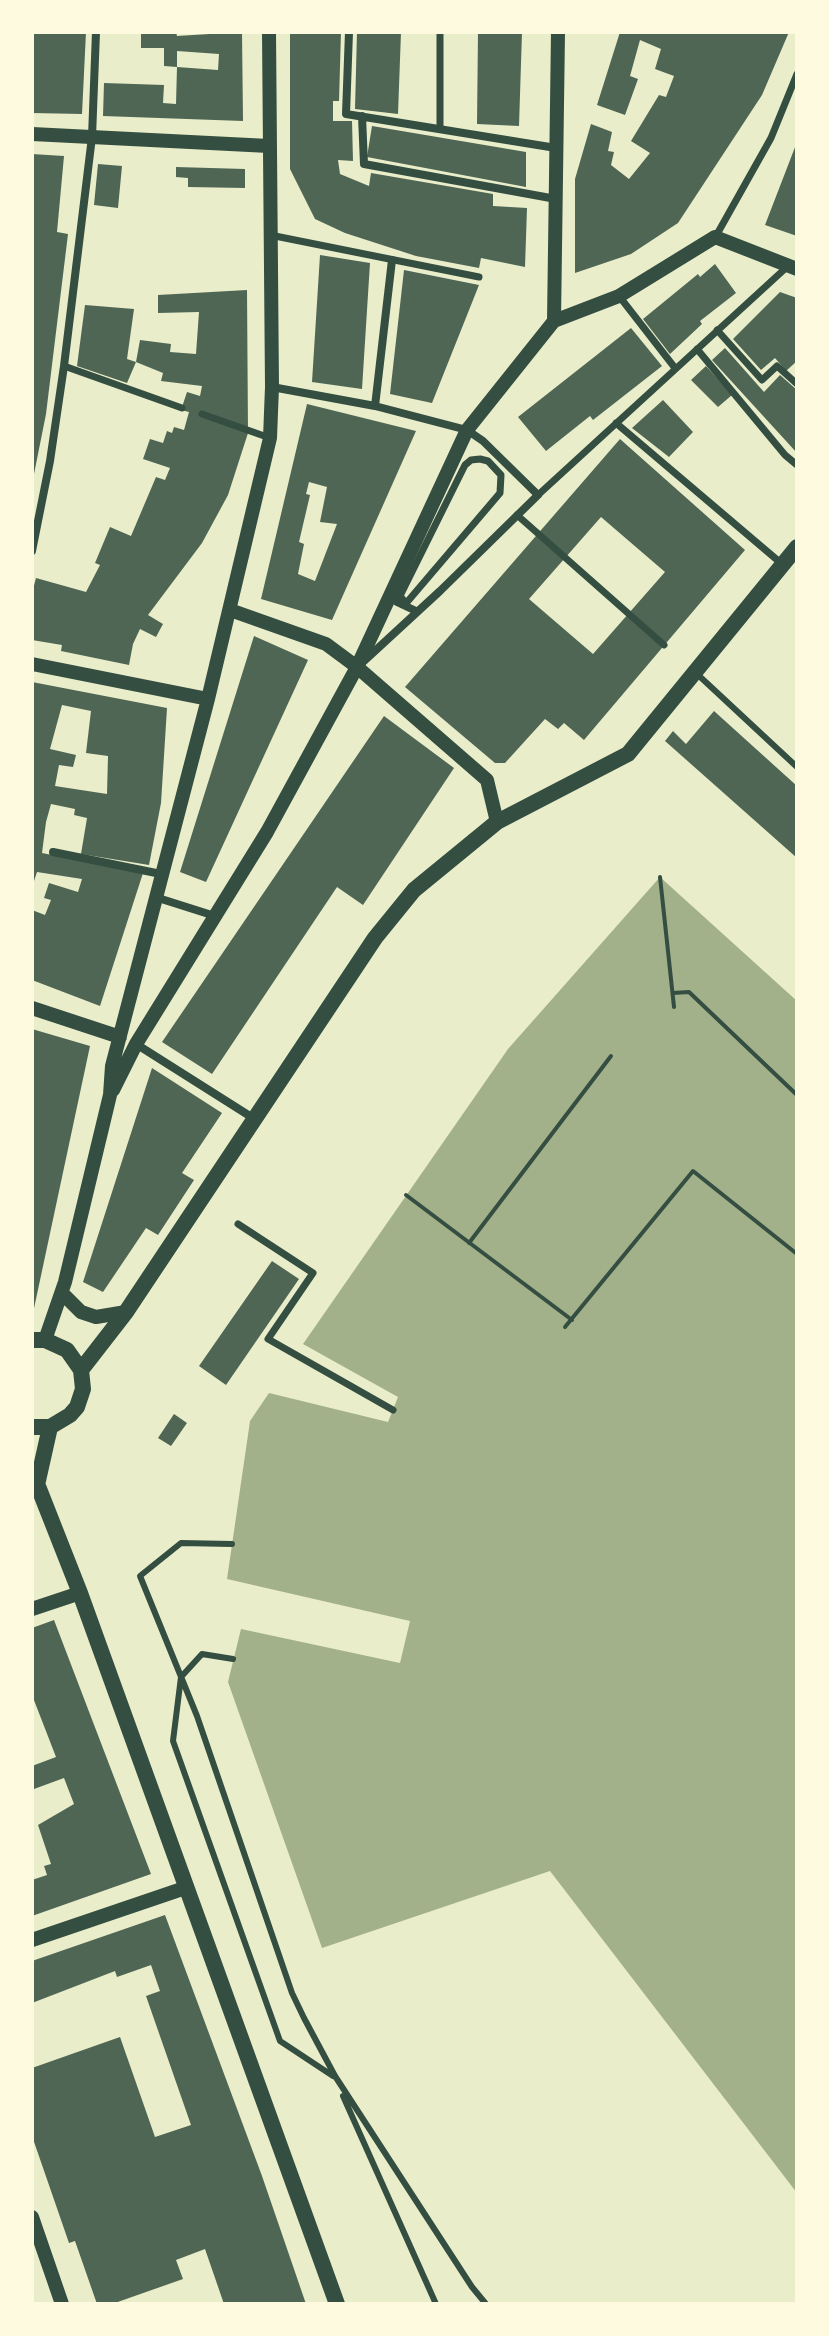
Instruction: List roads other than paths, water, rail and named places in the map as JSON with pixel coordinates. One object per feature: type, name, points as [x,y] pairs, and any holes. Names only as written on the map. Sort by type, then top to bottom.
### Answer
[{"type":"main road","points":[[81,1370],[126,1312],[375,938],[414,890],[497,822],[628,754],[797,547]]},
{"type":"main road","points":[[32,1427],[50,1427],[60,1422],[77,1407],[83,1389],[81,1370],[67,1350],[39,1340]]},
{"type":"main road","points":[[50,1427],[35,1478],[80,1593],[337,2304]]},
{"type":"street","points":[[32,551],[64,366],[92,137],[96,32]]},
{"type":"street","points":[[39,1340],[62,1293],[110,1095],[112,1066],[208,699],[270,438],[269,32]]},
{"type":"street","points":[[349,32],[346,114],[556,148]]},
{"type":"street","points":[[440,32],[440,128]]},
{"type":"street","points":[[554,321],[558,32]]},
{"type":"street","points":[[110,1095],[136,1044],[267,832],[357,667],[467,430],[554,321],[619,296],[715,237],[771,138],[797,74]]},
{"type":"street","points":[[362,116],[364,164],[556,199]]},
{"type":"street","points":[[32,134],[269,146]]},
{"type":"street","points":[[270,235],[479,277]]},
{"type":"street","points":[[357,667],[675,368],[793,267],[715,237]]},
{"type":"street","points":[[375,406],[392,260]]},
{"type":"street","points":[[619,296],[675,368]]},
{"type":"street","points":[[717,330],[762,380],[777,366],[797,384]]},
{"type":"street","points":[[697,349],[785,455],[797,465]]},
{"type":"street","points":[[64,366],[182,408]]},
{"type":"street","points":[[272,387],[375,406],[467,430],[483,441],[538,495]]},
{"type":"street","points":[[202,414],[270,438]]},
{"type":"street","points":[[616,423],[783,564]]},
{"type":"street","points":[[480,459],[488,461],[501,475],[500,493],[405,602],[400,596],[465,465],[471,460],[480,459]]},
{"type":"street","points":[[517,515],[664,645]]},
{"type":"street","points":[[393,591],[397,602],[416,611]]},
{"type":"street","points":[[230,610],[326,644],[357,667],[487,780],[497,822]]},
{"type":"street","points":[[32,664],[208,699]]},
{"type":"street","points":[[53,852],[161,874]]},
{"type":"street","points":[[155,897],[215,916]]},
{"type":"street","points":[[32,1008],[120,1037]]},
{"type":"street","points":[[136,1044],[253,1118]]},
{"type":"street","points":[[238,1224],[313,1273],[268,1339],[393,1410]]},
{"type":"street","points":[[62,1293],[81,1312],[96,1317],[126,1312]]},
{"type":"street","points":[[32,1609],[80,1593]]},
{"type":"street","points":[[32,1940],[185,1888]]},
{"type":"street","points":[[32,2217],[62,2304]]},
{"type":"lane","points":[[696,673],[797,767]]},
{"type":"lane","points":[[232,1544],[181,1543],[140,1576],[197,1716],[292,1993],[335,2076],[436,2304]]},
{"type":"lane","points":[[233,1659],[202,1654],[181,1677],[173,1741],[280,2041],[335,2076],[486,2304]]}]
